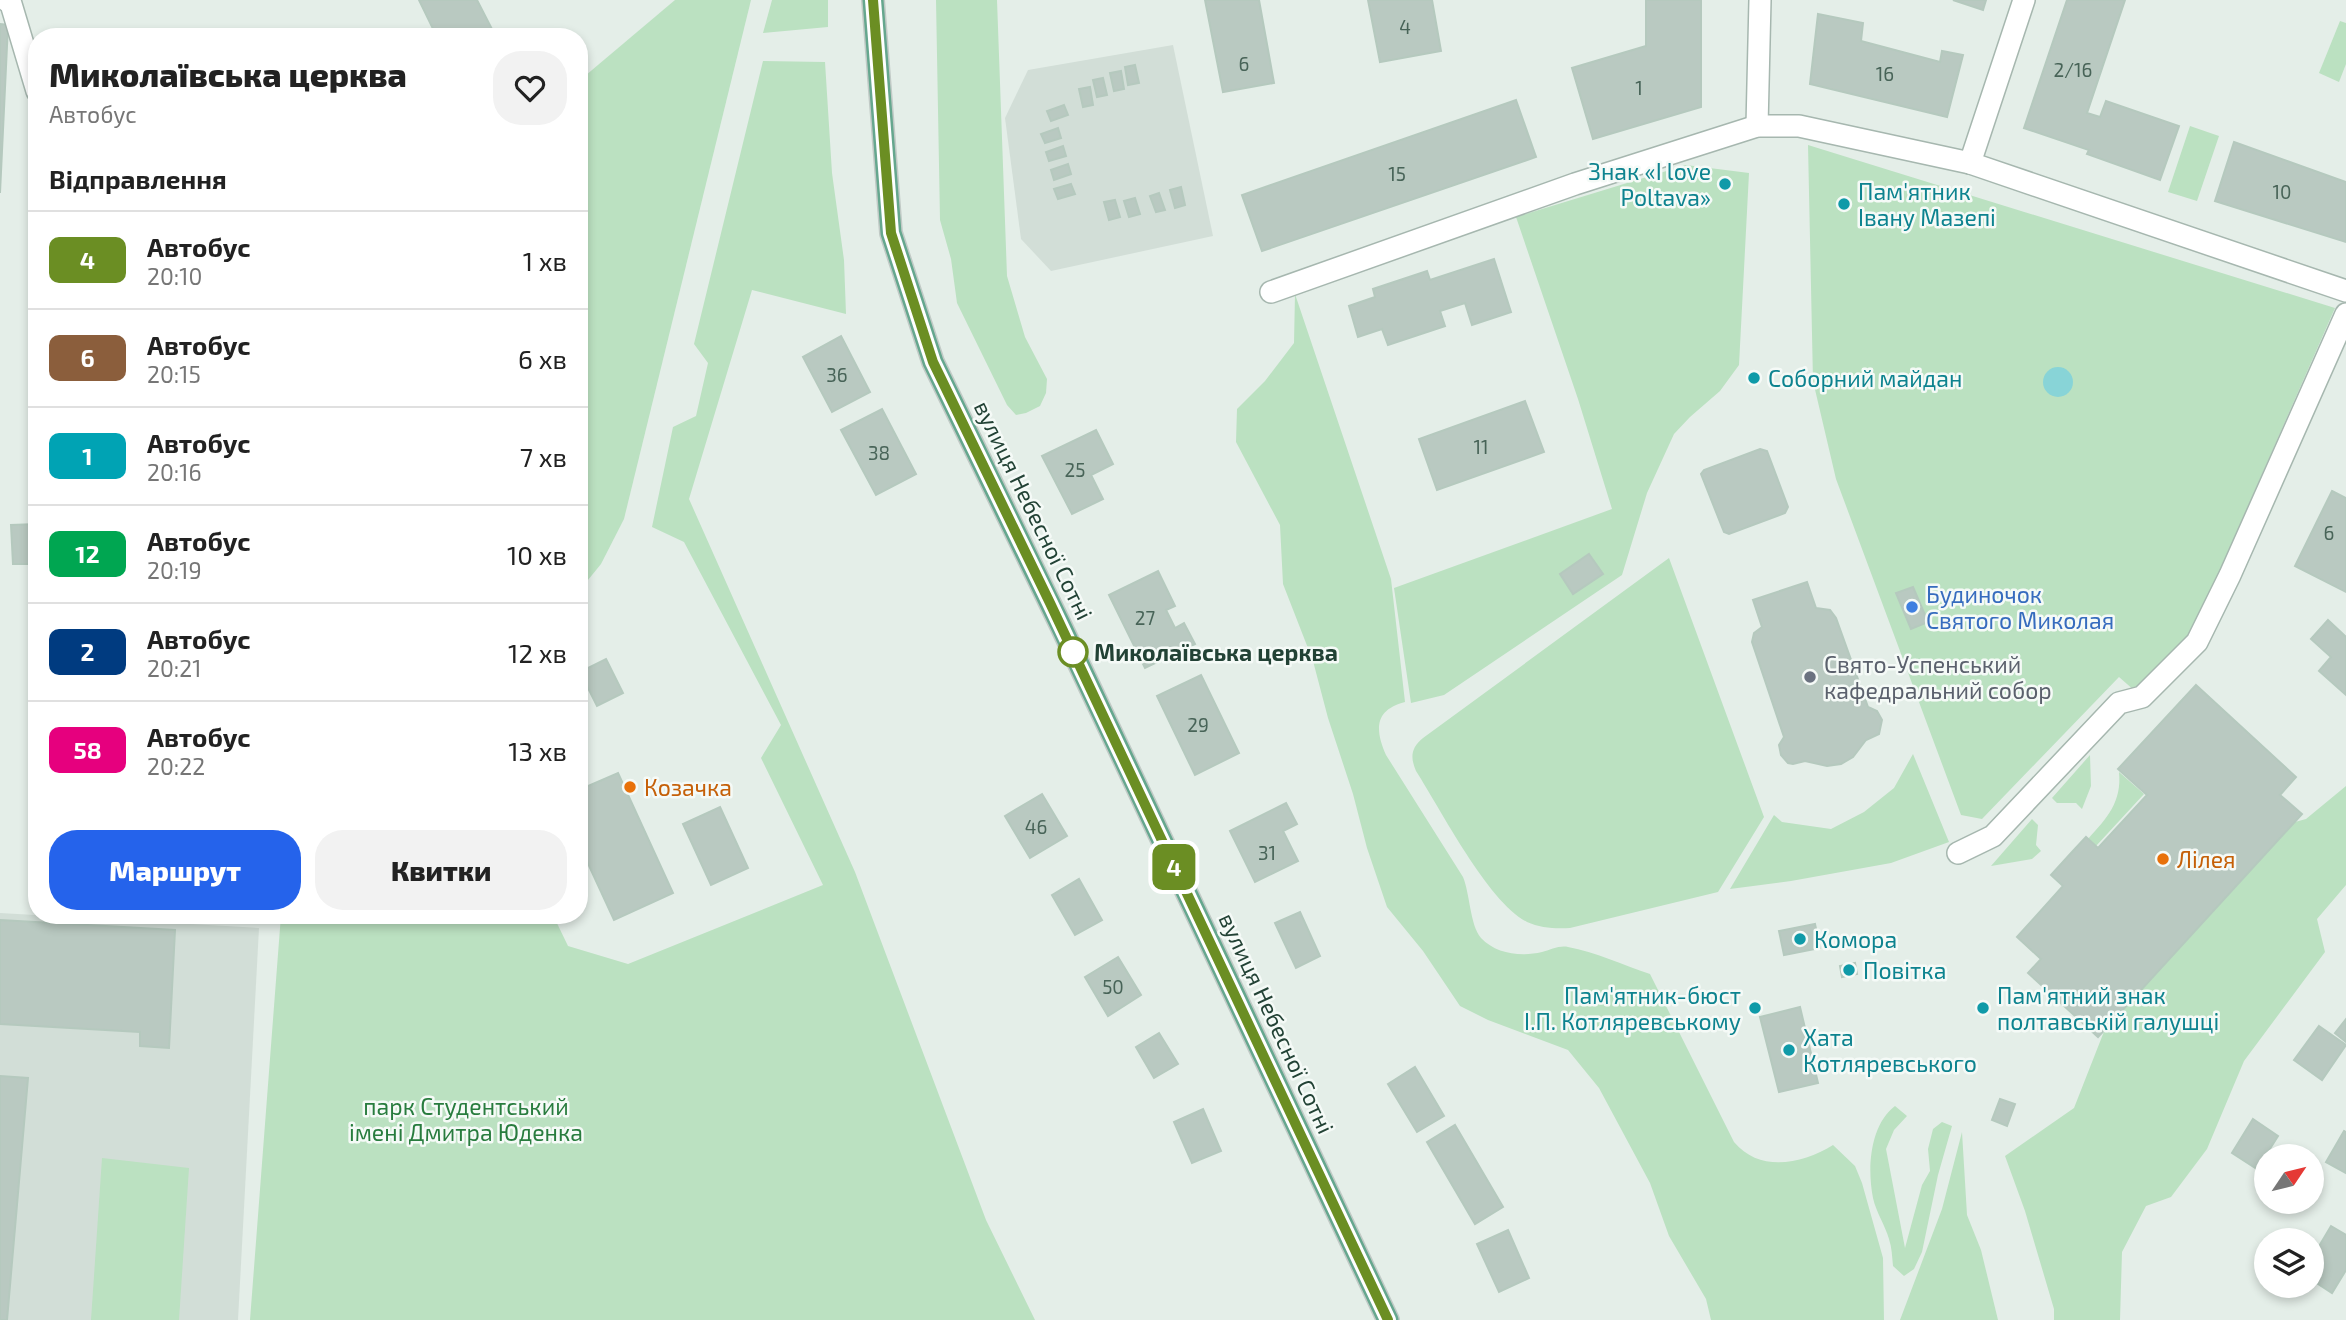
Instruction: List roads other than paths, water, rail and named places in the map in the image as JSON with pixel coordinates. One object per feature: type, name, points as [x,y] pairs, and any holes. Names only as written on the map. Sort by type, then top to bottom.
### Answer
[{"type":"main road","name":"вулиця Небесної Сотні","points":[[873,0],[891,233],[933,362],[1050,603],[1388,1320]]},
{"type":"street","points":[[6,0],[10,4],[28,62]]},
{"type":"street","points":[[1757,126],[1760,0]]},
{"type":"street","points":[[1970,163],[2024,0]]},
{"type":"street","points":[[1271,292],[1575,184],[1757,126],[1799,127],[1970,163],[2346,291]]},
{"type":"street","points":[[1958,853],[1993,836],[2119,703],[2142,697],[2197,642],[2230,575],[2346,314]]},
{"type":"water","points":[[2058,367],[2069,371],[2073,382],[2069,393],[2058,397],[2047,393],[2043,382],[2047,371]]},
{"type":"place","name":"Знак «I love Poltava»","points":[[1725,184]]},
{"type":"place","name":"Пам'ятник Івану Мазепі","points":[[1844,204]]},
{"type":"place","name":"Соборний майдан","points":[[1754,378]]},
{"type":"place","name":"Будиночок Святого Миколая","points":[[1912,607]]},
{"type":"place","name":"Миколаївська церква","points":[[1073,652]]},
{"type":"place","name":"Свято-Успенський кафедральний собор","points":[[1810,677]]},
{"type":"place","name":"Козачка","points":[[630,787]]},
{"type":"place","name":"Лілея","points":[[2163,859]]},
{"type":"place","name":"Комора","points":[[1800,939]]},
{"type":"place","name":"Повітка","points":[[1849,970]]},
{"type":"place","name":"Пам'ятник-бюст І.П. Котляревському","points":[[1755,1008]]},
{"type":"place","name":"Пам'ятний знак полтавській галушці","points":[[1983,1008]]},
{"type":"place","name":"Хата Котляревського","points":[[1789,1050]]},
{"type":"park label","name":"парк Студентський імені Дмитра Юденка","points":[[466,1119]]}]
